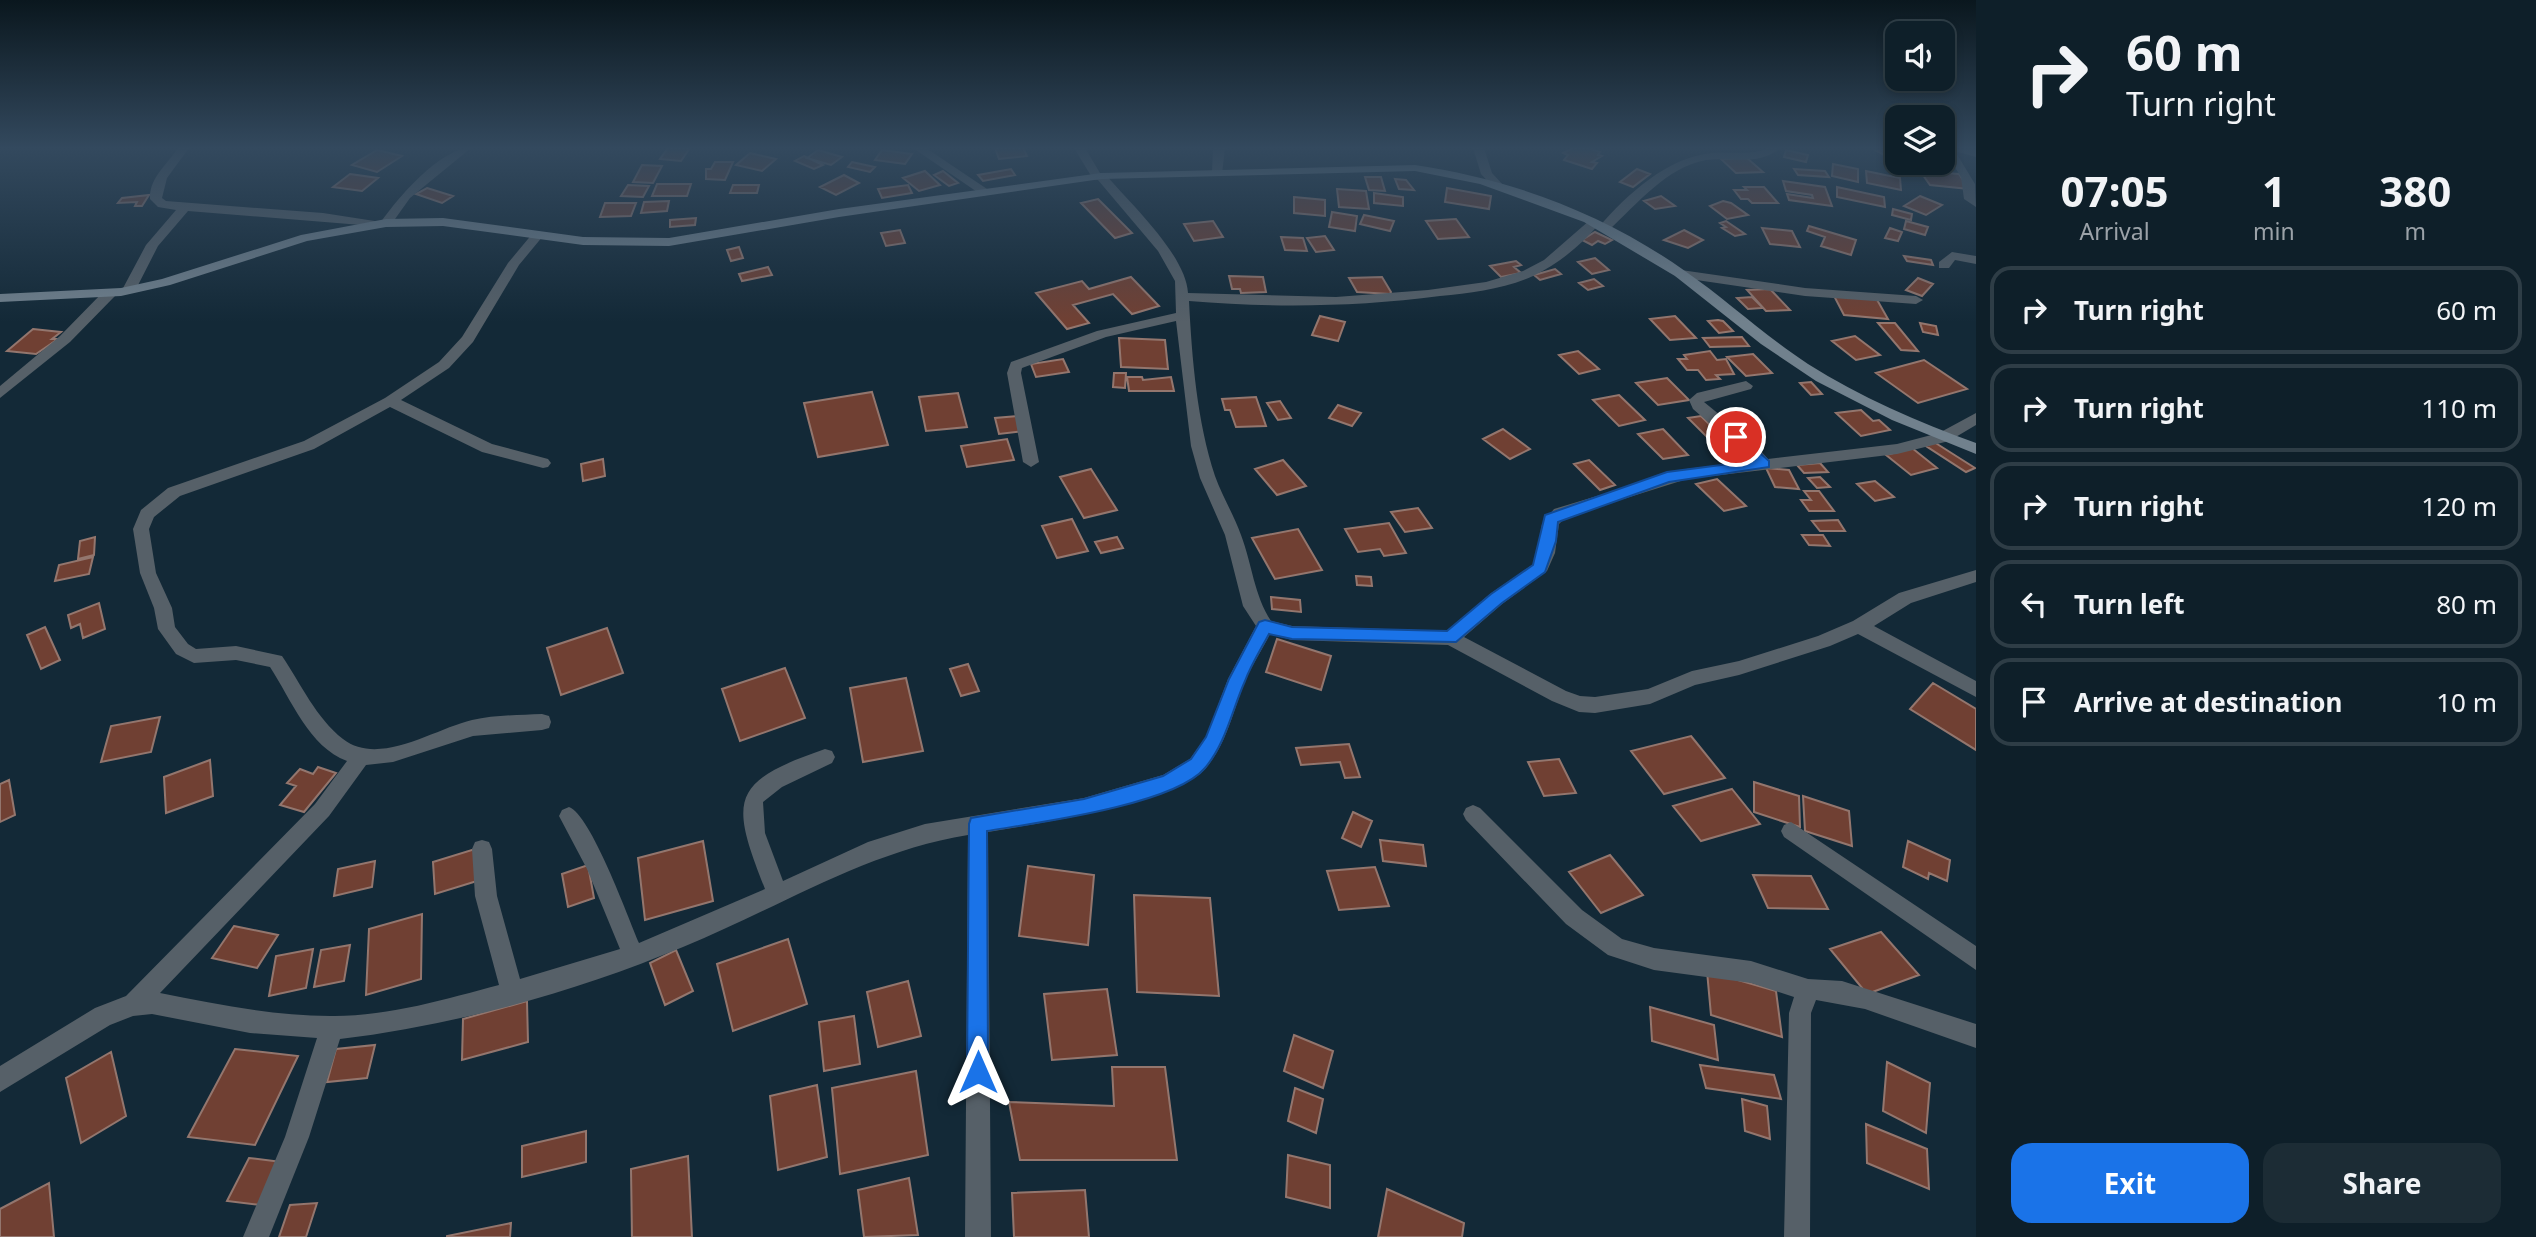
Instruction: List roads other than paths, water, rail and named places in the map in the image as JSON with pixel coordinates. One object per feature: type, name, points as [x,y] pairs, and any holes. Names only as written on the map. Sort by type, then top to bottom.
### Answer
[{"type":"street","points":[[171,206],[338,217],[381,223],[443,222],[583,241],[668,242],[899,206]]},
{"type":"street","points":[[0,298],[129,290],[175,279],[260,250],[381,223],[396,206]]},
{"type":"street","points":[[1123,206],[1173,264],[1181,281],[1192,404],[1208,478],[1233,535],[1252,606],[1265,626],[1292,633],[1424,635],[1451,638],[1559,696],[1579,704],[1595,705],[1650,696],[1692,678],[1738,668],[1824,641],[1859,626],[1905,598],[1976,576]]},
{"type":"street","points":[[1549,206],[1599,225],[1681,274],[1761,338],[1821,378],[1944,437],[1976,449]]},
{"type":"street","points":[[1183,297],[1293,303],[1400,297],[1479,287],[1515,279],[1542,267],[1625,206]]},
{"type":"street","points":[[129,290],[152,245],[184,208]]},
{"type":"street","points":[[537,236],[514,263],[459,351],[390,401],[309,445],[174,492],[147,514],[141,529],[148,573],[163,608],[167,629],[182,649],[194,656],[236,653],[276,661],[318,727],[347,753],[361,757],[401,751],[470,729],[542,722]]},
{"type":"street","points":[[1944,265],[1952,256],[1976,260]]},
{"type":"street","points":[[1681,274],[1805,292],[1916,300]]},
{"type":"street","points":[[0,394],[65,339],[110,293]]},
{"type":"street","points":[[1031,462],[1014,373],[1016,365],[1102,334],[1183,315]]},
{"type":"street","points":[[1746,386],[1702,396],[1696,400],[1698,406],[1748,446],[1764,464]]},
{"type":"street","points":[[390,401],[487,448],[543,463]]},
{"type":"street","points":[[1451,638],[1496,598],[1540,568],[1549,541],[1548,526],[1551,519],[1560,513],[1667,477],[1897,449],[1944,437],[1976,418]]},
{"type":"street","points":[[0,1080],[103,1016],[133,1005],[152,1003],[250,1022],[332,1028],[392,1021],[512,991],[596,969],[678,939],[875,849],[925,833],[1084,807],[1168,782],[1198,765],[1214,741],[1237,679],[1265,626]]},
{"type":"street","points":[[1859,626],[1976,690]]},
{"type":"street","points":[[133,1005],[322,810],[361,757]]},
{"type":"street","points":[[778,895],[752,822],[754,799],[763,789],[825,757]]},
{"type":"street","points":[[1473,814],[1574,917],[1616,948],[1654,958],[1751,972],[1808,990],[1816,988],[1842,992],[1976,1036]]},
{"type":"street","points":[[569,816],[596,863],[611,907],[634,955]]},
{"type":"street","points":[[978,824],[978,1237]]},
{"type":"street","points":[[1791,831],[1976,958]]},
{"type":"street","points":[[482,849],[486,896],[512,991]]},
{"type":"street","points":[[1797,1237],[1800,1013],[1808,990]]},
{"type":"street","points":[[256,1237],[297,1137],[332,1028]]}]
